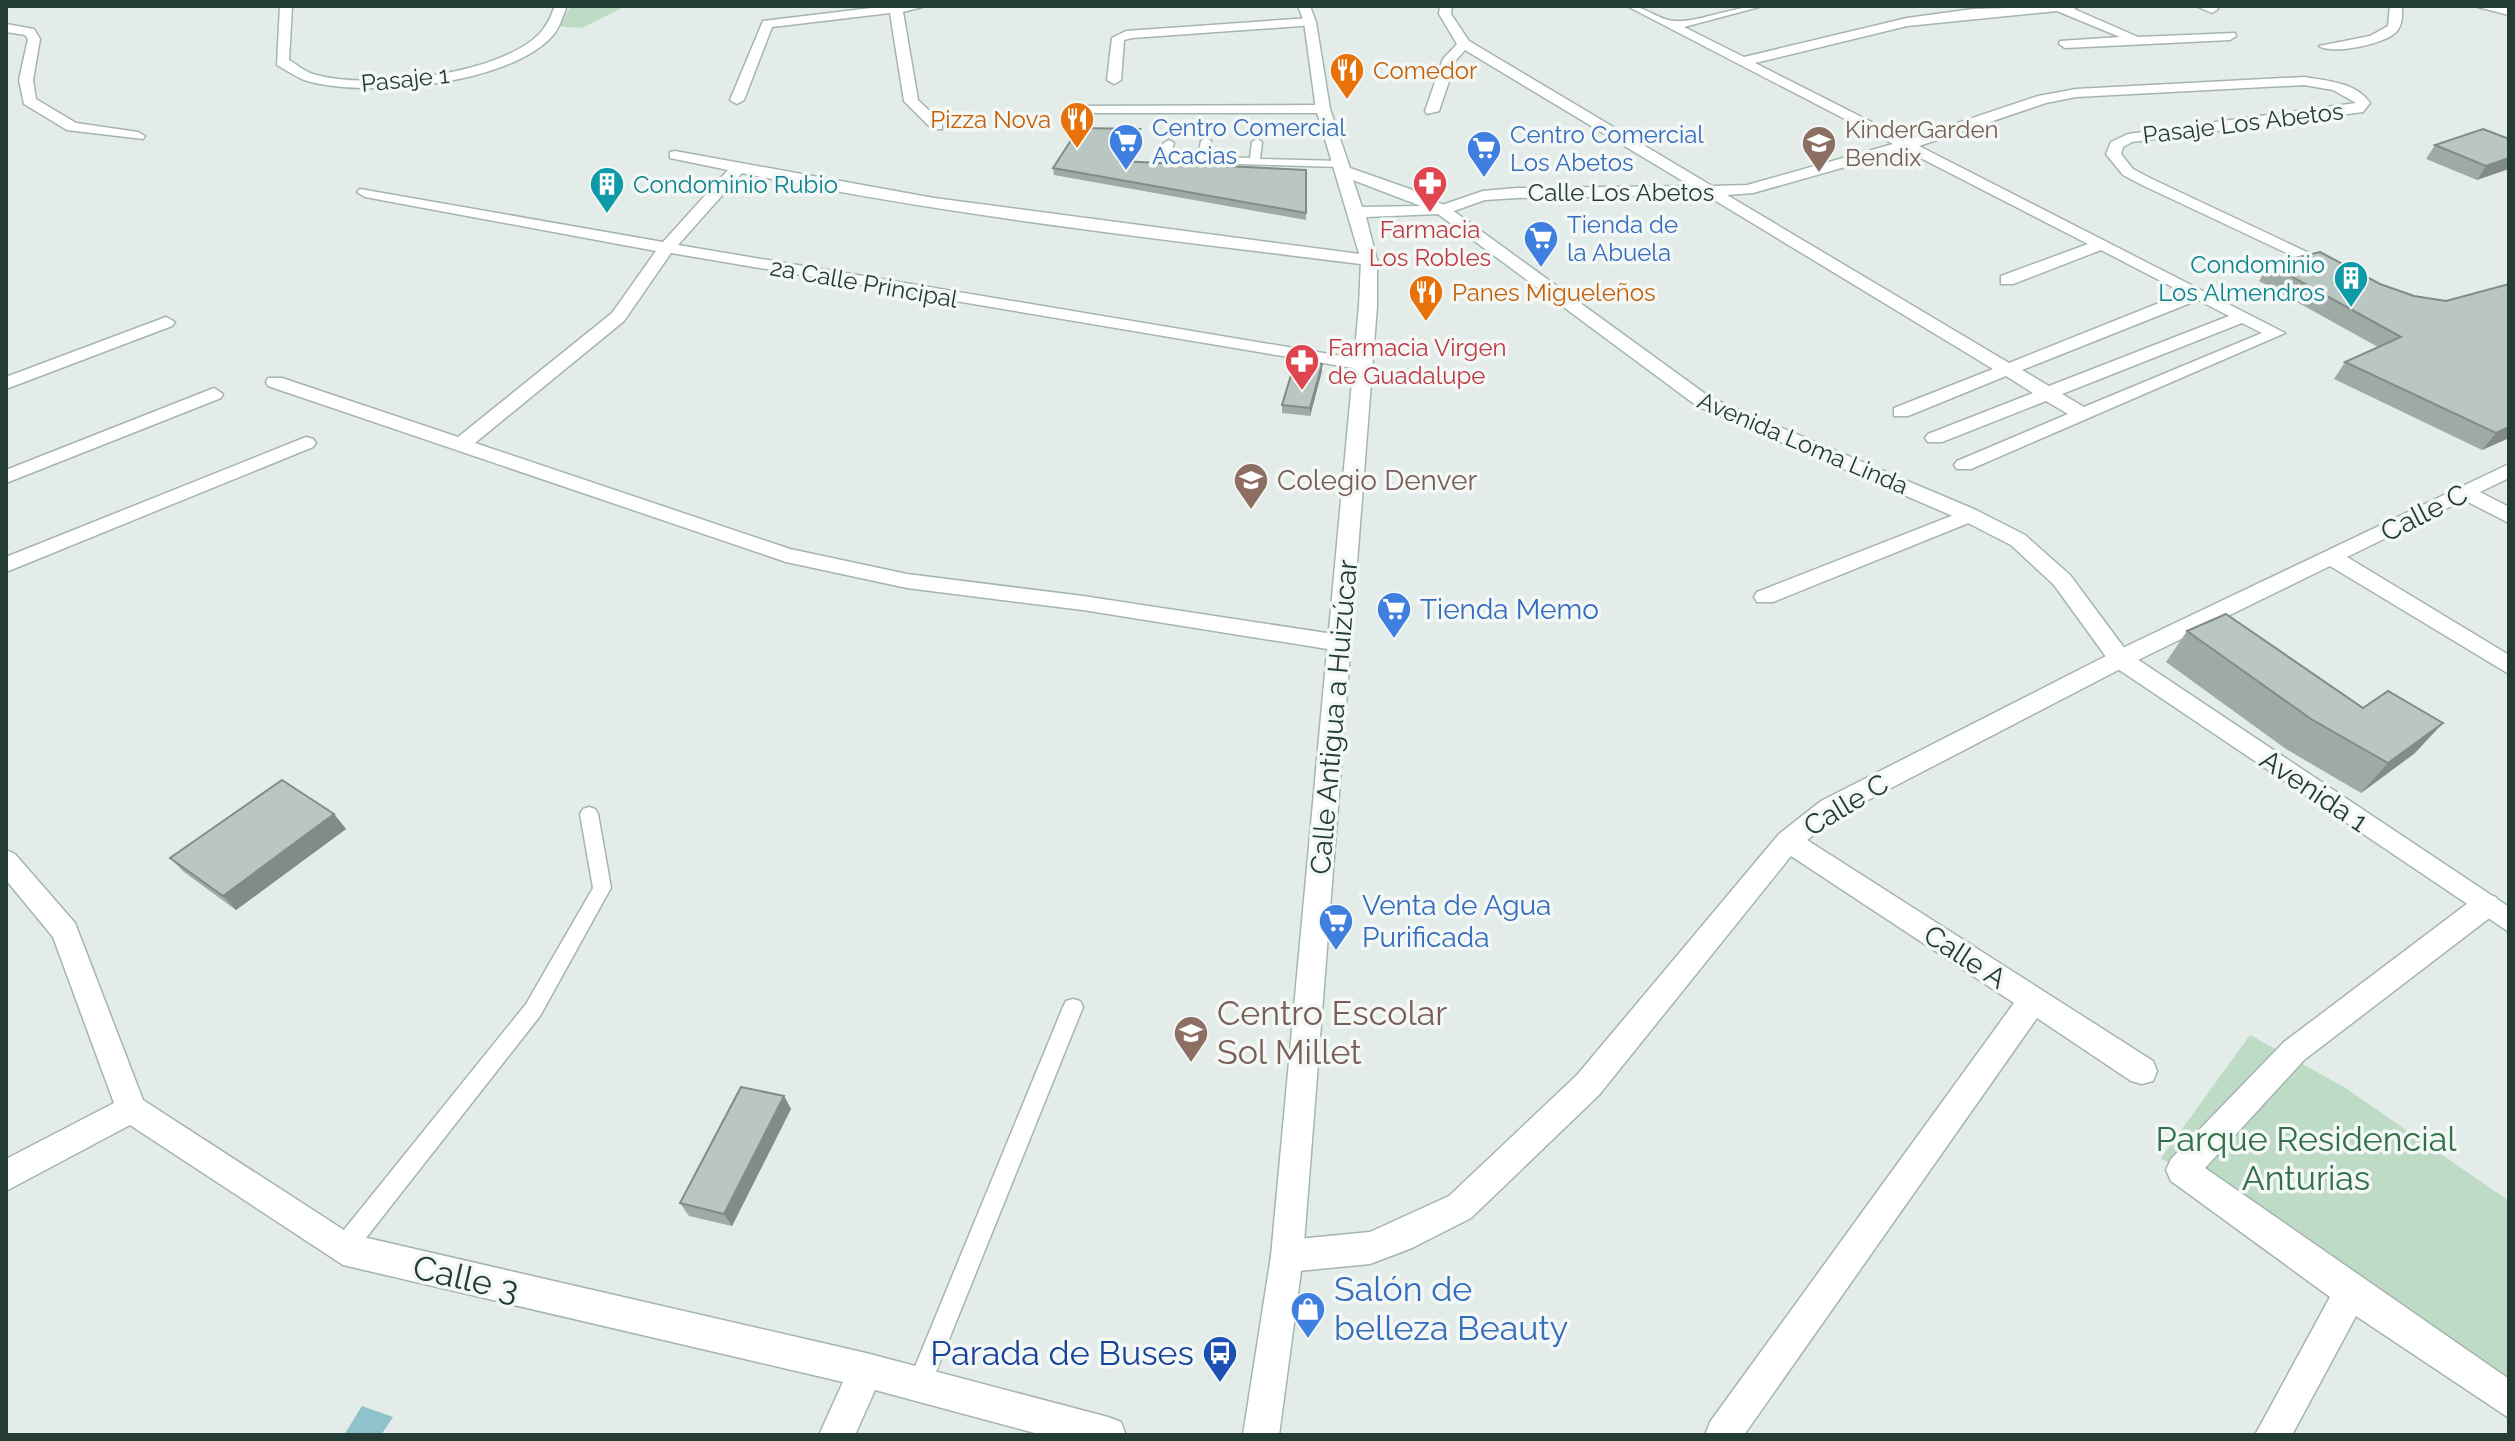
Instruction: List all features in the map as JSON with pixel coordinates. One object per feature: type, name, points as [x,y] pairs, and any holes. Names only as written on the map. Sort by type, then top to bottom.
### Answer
[{"type":"street","name":"Pasaje 1","points":[[286,6],[282,62],[289,69],[329,83],[370,86],[446,77],[509,58],[550,33],[561,6]]},
{"type":"street","points":[[737,100],[767,24],[920,6]]},
{"type":"street","name":"Calle Antigua a Huizúcar","points":[[1261,1435],[1287,1256],[1365,365],[1369,260],[1358,212],[1323,109],[1310,22],[1304,6]]},
{"type":"street","points":[[1446,6],[1445,14],[1464,44],[2082,414]]},
{"type":"street","points":[[1633,6],[2276,333],[1964,465]]},
{"type":"street","points":[[1671,26],[1757,6]]},
{"type":"street","points":[[1741,62],[1907,22],[1973,13],[2073,6]]},
{"type":"street","points":[[2326,46],[2362,42],[2390,32],[2395,25],[2396,6]]},
{"type":"street","points":[[2480,6],[2509,11]]},
{"type":"street","points":[[2058,7],[2139,41]]},
{"type":"street","points":[[896,9],[911,101],[937,126]]},
{"type":"street","points":[[1114,80],[1118,38],[1131,34],[1310,22]]},
{"type":"street","points":[[6,28],[29,32],[34,39],[26,80],[29,101],[72,127],[138,136]]},
{"type":"street","points":[[2065,44],[2230,36]]},
{"type":"street","points":[[1432,111],[1450,59],[1464,44]]},
{"type":"street","name":"Calle Los Abetos","points":[[1358,212],[1442,210],[1483,196],[1517,193],[1748,190],[1903,146],[2043,99],[2076,93],[2304,81],[2349,91]]},
{"type":"street","name":"Pasaje Los Abetos","points":[[2345,273],[2147,182],[2128,172],[2113,154],[2116,145],[2128,138],[2223,123],[2358,109],[2363,103],[2349,91]]},
{"type":"street","points":[[1071,110],[1323,109]]},
{"type":"street","points":[[675,155],[738,169],[1060,221],[1369,260]]},
{"type":"street","name":"Avenida Loma Linda","points":[[1342,168],[1442,210],[1696,398],[1719,411],[1969,515],[2018,540],[2044,562],[2077,598],[2120,659]]},
{"type":"street","points":[[460,445],[618,317],[667,247],[738,169]]},
{"type":"street","name":"2a Calle Principal","points":[[365,192],[911,292],[1365,365]]},
{"type":"street","points":[[2007,280],[2100,245]]},
{"type":"street","points":[[1901,412],[2197,294]]},
{"type":"street","points":[[1935,438],[2241,317]]},
{"type":"street","points":[[6,383],[166,322]]},
{"type":"street","points":[[275,382],[801,558],[907,581],[1083,603],[1340,643]]},
{"type":"street","points":[[6,477],[214,394]]},
{"type":"street","points":[[6,565],[306,443]]},
{"type":"street","name":"Calle C","points":[[1287,1256],[1370,1248],[1401,1237],[1460,1207],[1588,1085],[1788,841],[1830,808],[2120,659],[2509,470]]},
{"type":"street","points":[[2465,492],[2509,516]]},
{"type":"street","points":[[1765,597],[1969,515]]},
{"type":"street","points":[[2333,558],[2509,666]]},
{"type":"street","name":"Avenida 1","points":[[2120,659],[2497,913]]},
{"type":"street","name":"Calle A","points":[[1788,841],[2142,1071]]},
{"type":"street","points":[[6,861],[65,931],[131,1109],[6,1176]]},
{"type":"street","points":[[2497,913],[2294,1051],[2182,1170],[2351,1292],[2509,1400]]},
{"type":"street","points":[[1723,1435],[2032,1002]]},
{"type":"street","name":"Calle 3","points":[[131,1109],[343,1249],[866,1370],[1108,1435]]},
{"type":"street","points":[[2273,1435],[2351,1292]]},
{"type":"street","points":[[837,1435],[866,1370]]},
{"type":"lane","points":[[1202,160],[1206,141]]},
{"type":"lane","points":[[1255,161],[1257,142]]},
{"type":"lane","points":[[1169,143],[1164,159],[1255,161],[1342,168]]},
{"type":"lane","points":[[343,1249],[533,1010],[602,888],[589,814]]},
{"type":"lane","points":[[919,1386],[1073,1007]]},
{"type":"green space","points":[[571,6],[626,6],[582,28],[558,26]]},
{"type":"green space","name":"Parque Residencial Anturias","points":[[2250,1035],[2344,1087],[2509,1201],[2509,1388],[2161,1158]]},
{"type":"water","points":[[362,1406],[393,1417],[381,1435],[344,1435]]},
{"type":"building","name":"Centro Comercial Acacias","points":[[1079,128],[1140,129],[1119,161],[1306,170],[1306,213],[1053,168]]},
{"type":"building","points":[[2483,129],[2509,139],[2509,158],[2486,166],[2435,145]]},
{"type":"building","points":[[2320,252],[2380,284],[2414,296],[2446,301],[2509,284],[2509,427],[2496,433],[2345,362],[2401,337],[2269,264]]},
{"type":"building","name":"Farmacia Virgen de Guadalupe","points":[[1295,362],[1322,364],[1310,408],[1282,405]]},
{"type":"building","points":[[2226,614],[2363,708],[2388,691],[2443,723],[2388,763],[2311,719],[2187,631]]},
{"type":"building","points":[[282,780],[334,814],[223,896],[170,858]]},
{"type":"building","points":[[741,1087],[784,1096],[724,1214],[680,1203]]},
{"type":"place","name":"Comedor","points":[[1347,101]]},
{"type":"place","name":"Pizza Nova","points":[[1077,150]]},
{"type":"place","name":"Centro Comercial Acacias","points":[[1126,172]]},
{"type":"place","name":"KinderGarden Bendix","points":[[1819,174]]},
{"type":"place","name":"Centro Comercial Los Abetos","points":[[1484,179]]},
{"type":"place","name":"Farmacia Los Robles","points":[[1430,214]]},
{"type":"place","name":"Condominio Rubio","points":[[607,215]]},
{"type":"place","name":"Tienda de la Abuela","points":[[1541,269]]},
{"type":"place","name":"Condominio Los Almendros","points":[[2351,309]]},
{"type":"place","name":"Panes Migueleños","points":[[1426,323]]},
{"type":"place","name":"Farmacia Virgen de Guadalupe","points":[[1302,392]]},
{"type":"place","name":"Colegio Denver","points":[[1251,511]]},
{"type":"place","name":"Tienda Memo","points":[[1394,640]]},
{"type":"place","name":"Venta de Agua Purificada","points":[[1336,952]]},
{"type":"place","name":"Centro Escolar Sol Millet","points":[[1191,1064]]},
{"type":"place","name":"Salón de belleza Beauty","points":[[1308,1340]]},
{"type":"place","name":"Parada de Buses","points":[[1220,1384]]}]
